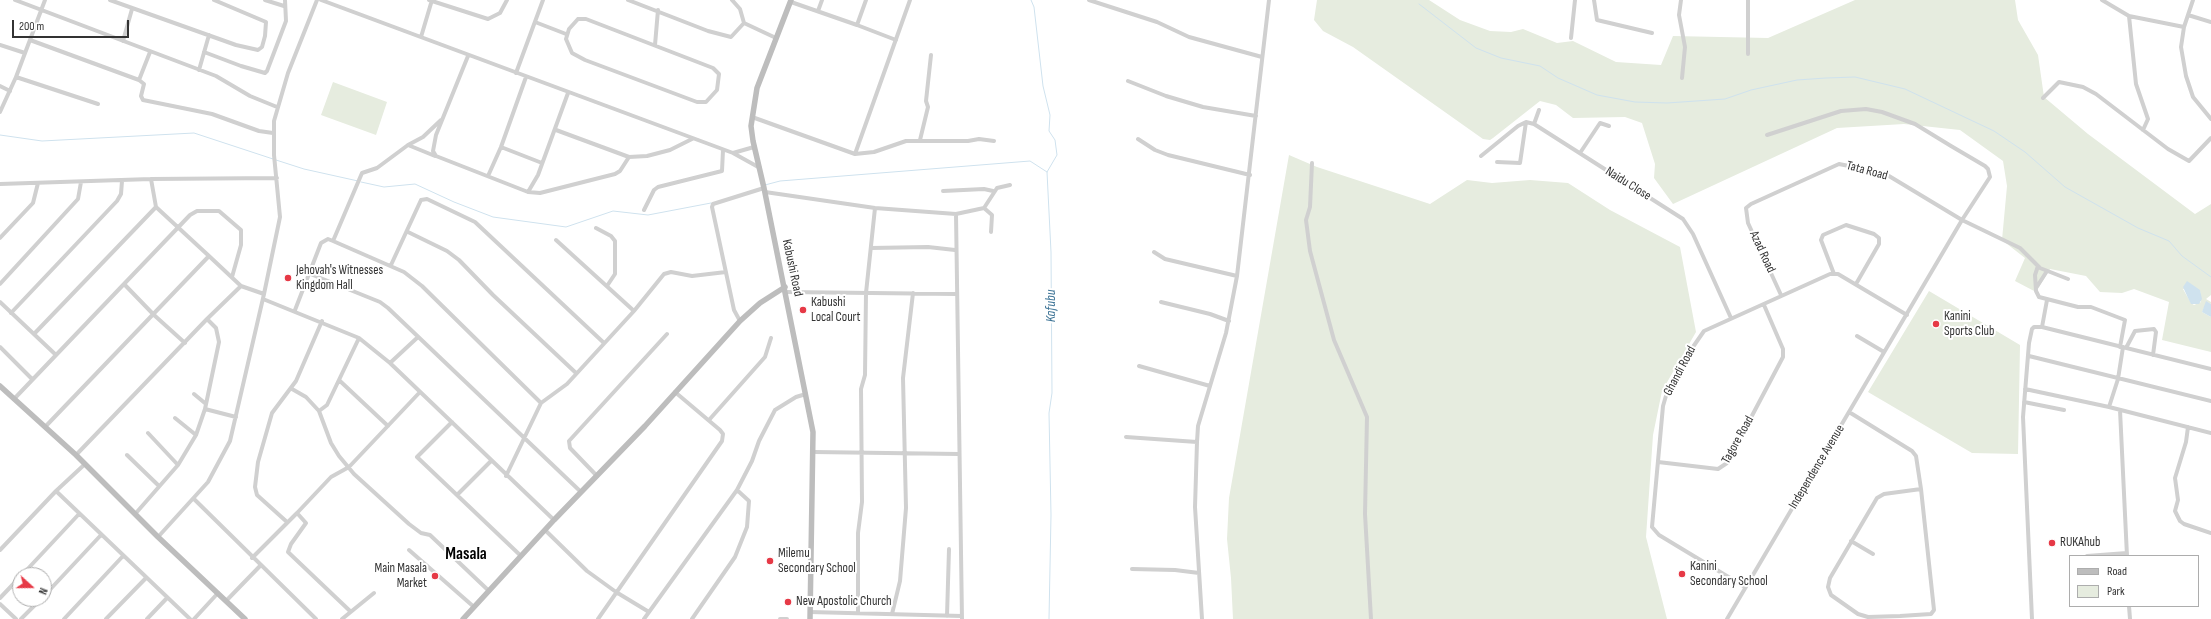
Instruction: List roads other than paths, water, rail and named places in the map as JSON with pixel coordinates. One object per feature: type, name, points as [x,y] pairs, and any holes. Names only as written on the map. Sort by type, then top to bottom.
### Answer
[{"type":"street","points":[[15,0],[216,76],[250,96],[277,107]]},
{"type":"street","points":[[0,112],[16,77],[45,0]]},
{"type":"street","points":[[110,0],[132,9],[254,50],[258,50],[262,47],[265,36],[266,22],[223,2],[214,0]]},
{"type":"street","points":[[265,0],[284,6]]},
{"type":"street","points":[[204,52],[265,73],[284,28],[286,20],[284,6],[285,0]]},
{"type":"street","points":[[158,537],[208,482],[223,456],[236,417],[264,296],[280,216],[273,133],[277,107],[317,0]]},
{"type":"street","points":[[321,0],[468,56],[733,153],[760,168]]},
{"type":"street","points":[[421,37],[431,0],[488,19],[500,13],[506,0]]},
{"type":"street","points":[[516,73],[543,0]]},
{"type":"street","points":[[628,0],[658,10],[726,37],[735,34],[744,23]]},
{"type":"street","points":[[732,0],[740,9],[744,23],[776,38]]},
{"type":"street","points":[[818,11],[822,0]]},
{"type":"street","points":[[856,25],[866,0]]},
{"type":"street","points":[[855,154],[910,0]]},
{"type":"street","points":[[1089,0],[1157,22],[1188,37],[1262,57]]},
{"type":"street","points":[[1202,619],[1195,507],[1196,442],[1198,426],[1229,321],[1237,276],[1250,175],[1268,0]]},
{"type":"street","points":[[1571,38],[1575,0]]},
{"type":"street","points":[[1594,0],[1597,20],[1652,33]]},
{"type":"street","points":[[1681,0],[1679,15],[1685,47],[1682,78]]},
{"type":"street","points":[[1748,0],[1748,54]]},
{"type":"street","points":[[2102,0],[2129,16],[2184,27]]},
{"type":"street","points":[[2193,0],[2184,27],[2181,46],[2189,87],[2196,103],[2211,119]]},
{"type":"street","points":[[791,1],[896,40]]},
{"type":"street","name":"Kabushi Road","points":[[791,1],[757,88],[752,117],[754,147],[765,189],[813,432],[814,452],[810,619]]},
{"type":"street","points":[[123,41],[132,9]]},
{"type":"street","points":[[655,45],[658,10]]},
{"type":"street","points":[[2188,15],[2211,22]]},
{"type":"street","points":[[2129,16],[2135,79],[2148,120],[2143,130]]},
{"type":"street","points":[[582,18],[702,63],[716,70],[719,74],[718,84],[711,99],[702,103],[688,100],[585,60],[572,53],[567,44],[566,34],[574,21],[582,18]]},
{"type":"street","points":[[535,22],[566,34]]},
{"type":"street","points":[[199,70],[209,35]]},
{"type":"street","points":[[30,40],[139,80],[144,84],[141,96],[143,100],[212,114],[259,131],[273,133]]},
{"type":"street","points":[[0,45],[25,53]]},
{"type":"street","points":[[139,80],[150,52]]},
{"type":"street","points":[[920,140],[928,107],[926,101],[931,55]]},
{"type":"street","points":[[436,156],[433,146],[468,56]]},
{"type":"street","points":[[16,77],[98,104]]},
{"type":"street","points":[[488,176],[501,146],[526,77]]},
{"type":"street","points":[[1128,81],[1166,96],[1203,107],[1256,116]]},
{"type":"street","points":[[2043,98],[2059,82],[2083,87],[2096,94],[2143,130],[2189,161],[2211,138]]},
{"type":"street","points":[[0,86],[10,91]]},
{"type":"street","points":[[528,192],[534,184],[556,130],[568,93]]},
{"type":"street","points":[[1534,124],[1539,110]]},
{"type":"street","name":"Independence Avenue","points":[[1727,619],[1962,220],[1990,177],[1988,169],[1915,124],[1899,117],[1866,110],[1841,111],[1767,135]]},
{"type":"street","points":[[752,117],[855,154],[874,152],[906,141],[994,141]]},
{"type":"street","points":[[333,241],[362,173],[378,168],[408,145],[423,137],[443,118]]},
{"type":"street","points":[[1481,156],[1509,131],[1526,122]]},
{"type":"street","points":[[1497,162],[1520,163],[1526,122]]},
{"type":"street","name":"Naidu Close","points":[[1526,122],[1534,124],[1686,222],[1731,318]]},
{"type":"street","points":[[1580,154],[1600,123],[1609,126]]},
{"type":"street","points":[[556,130],[628,157],[647,156],[670,150],[692,139]]},
{"type":"street","points":[[1138,139],[1159,152],[1250,175]]},
{"type":"street","points":[[408,145],[528,192],[540,193],[615,174],[620,171],[628,157]]},
{"type":"street","points":[[501,146],[542,163]]},
{"type":"street","points":[[733,153],[754,147]]},
{"type":"street","points":[[644,210],[654,190],[658,187],[719,173],[722,171],[723,150]]},
{"type":"street","points":[[1312,163],[1310,207],[1306,220],[1310,251],[1334,340],[1367,417],[1365,514],[1371,619]]},
{"type":"street","name":"Tata Road","points":[[1746,208],[1751,204],[1839,164],[1884,173],[1962,220],[2020,248],[2038,266],[2046,271],[2068,279]]},
{"type":"street","points":[[0,184],[122,181],[151,178],[277,178]]},
{"type":"street","points":[[151,178],[156,207],[179,226],[242,286],[359,338],[390,363],[506,476],[554,520]]},
{"type":"street","points":[[11,313],[117,202],[121,194],[122,181]]},
{"type":"street","points":[[0,284],[78,199],[81,182]]},
{"type":"street","points":[[0,238],[33,203],[38,183]]},
{"type":"street","points":[[740,321],[734,310],[712,207],[713,204],[765,189],[876,208],[956,214],[984,208],[989,203],[993,191],[1000,186],[1010,185]]},
{"type":"street","points":[[943,191],[984,189],[993,191]]},
{"type":"street","points":[[392,265],[424,198],[459,213],[475,222],[604,343]]},
{"type":"street","points":[[34,334],[156,207]]},
{"type":"street","points":[[858,613],[858,533],[862,502],[862,428],[860,402],[861,390],[865,375],[866,293],[876,208]]},
{"type":"street","points":[[984,208],[992,215],[991,232]]},
{"type":"street","name":"Azad Road","points":[[1746,208],[1748,223],[1782,295]]},
{"type":"street","points":[[14,399],[179,226],[190,215],[197,211],[219,211],[233,221],[241,230],[242,234],[232,277]]},
{"type":"street","points":[[810,612],[892,614],[897,617],[947,616],[962,618],[955,250],[956,214]]},
{"type":"street","points":[[1856,284],[1879,244],[1879,238],[1874,234],[1846,225],[1823,236],[1821,240],[1834,274],[1856,284],[1907,314]]},
{"type":"street","points":[[596,228],[611,236],[615,241],[615,274],[607,286]]},
{"type":"street","points":[[408,232],[447,251],[459,260],[493,295],[576,373]]},
{"type":"street","points":[[295,310],[308,273],[322,243],[328,240],[333,241],[392,265],[422,286],[541,403]]},
{"type":"street","points":[[556,240],[634,311]]},
{"type":"street","points":[[871,248],[928,247],[955,250]]},
{"type":"street","points":[[1154,252],[1165,259],[1237,276]]},
{"type":"street","points":[[45,427],[209,256]]},
{"type":"street","points":[[2038,266],[2035,275],[2037,296],[2047,300],[2078,307],[2091,307],[2110,316],[2124,319],[2123,347],[2118,379],[2109,407]]},
{"type":"street","points":[[2036,290],[2046,271]]},
{"type":"street","points":[[506,476],[541,403],[562,389],[634,311],[667,272],[692,276],[726,272]]},
{"type":"street","points":[[308,273],[380,302],[581,492]]},
{"type":"street","name":"Ghandi Road","points":[[1745,588],[1654,530],[1652,519],[1662,413],[1668,389],[1701,334],[1731,318],[1834,274]]},
{"type":"street","points":[[124,284],[154,315],[185,343]]},
{"type":"street","points":[[76,455],[208,318],[242,286]]},
{"type":"street","points":[[463,619],[740,321],[760,304],[785,290],[956,294]]},
{"type":"street","points":[[892,614],[900,580],[903,548],[906,453],[903,378],[913,293]]},
{"type":"street","points":[[2042,327],[2047,300]]},
{"type":"street","points":[[0,302],[56,355]]},
{"type":"street","points":[[1161,302],[1210,314],[1229,321]]},
{"type":"street","name":"Tagore Road","points":[[1658,462],[1715,469],[1725,465],[1784,355],[1783,349],[1764,305]]},
{"type":"street","points":[[136,513],[178,465],[196,435],[206,406],[219,342],[216,328],[208,318]]},
{"type":"street","points":[[287,522],[261,500],[255,487],[255,478],[262,443],[272,413],[292,389],[322,321]]},
{"type":"street","points":[[2032,619],[2024,402],[2030,333],[2034,327],[2042,327],[2211,369]]},
{"type":"street","points":[[2123,347],[2135,331],[2154,329],[2156,332],[2153,355]]},
{"type":"street","points":[[597,476],[570,448],[569,441],[667,334]]},
{"type":"street","points":[[1857,336],[1884,352]]},
{"type":"street","points":[[390,363],[418,337]]},
{"type":"street","points":[[319,411],[327,405],[340,381],[359,338]]},
{"type":"street","points":[[709,420],[765,357],[771,338]]},
{"type":"street","points":[[0,347],[32,379]]},
{"type":"street","points":[[2029,356],[2211,401]]},
{"type":"street","points":[[1139,366],[1210,386]]},
{"type":"street","points":[[340,381],[388,426]]},
{"type":"street","points":[[0,386],[76,455],[136,513],[158,537],[245,619]]},
{"type":"street","points":[[292,389],[306,397],[319,411],[331,443],[349,467],[420,533],[430,535],[489,591]]},
{"type":"street","points":[[2025,389],[2109,407],[2211,433]]},
{"type":"street","points":[[252,558],[331,477],[349,467],[420,392]]},
{"type":"street","points":[[598,619],[722,441],[723,434],[709,420],[675,392]]},
{"type":"street","points":[[194,394],[206,406],[236,417]]},
{"type":"street","points":[[644,619],[737,490],[775,410],[796,397],[806,394]]},
{"type":"street","points":[[2024,402],[2064,410]]},
{"type":"street","points":[[2107,555],[2127,554],[2120,410]]},
{"type":"street","points":[[1849,412],[1912,450],[1917,459],[1921,489],[1934,610],[1932,613],[1868,617],[1858,614],[1833,598],[1828,590],[1828,581],[1867,513],[1879,496],[1921,489]]},
{"type":"street","points":[[175,418],[196,435]]},
{"type":"street","points":[[452,422],[417,457],[521,556]]},
{"type":"street","points":[[2188,427],[2186,442],[2175,478],[2178,500],[2175,511],[2180,521],[2184,524],[2211,533]]},
{"type":"street","points":[[148,433],[178,465]]},
{"type":"street","points":[[1126,437],[1196,442]]},
{"type":"street","points":[[814,452],[959,454]]},
{"type":"street","points":[[127,455],[159,486]]},
{"type":"street","points":[[457,495],[491,461]]},
{"type":"street","points":[[0,550],[56,491],[85,464]]},
{"type":"street","points":[[692,619],[734,557],[747,527],[749,501],[737,490]]},
{"type":"street","points":[[56,491],[190,619]]},
{"type":"street","points":[[194,499],[260,566],[316,619]]},
{"type":"street","points":[[297,513],[306,523],[291,544],[288,552],[350,611]]},
{"type":"street","points":[[29,567],[79,514]]},
{"type":"street","points":[[545,530],[571,556],[616,592],[649,612]]},
{"type":"street","points":[[52,587],[101,535]]},
{"type":"street","points":[[1851,541],[1873,554]]},
{"type":"street","points":[[947,616],[949,549]]},
{"type":"street","points":[[409,550],[474,607]]},
{"type":"street","points":[[64,619],[123,556]]},
{"type":"street","points":[[226,601],[260,566]]},
{"type":"street","points":[[1132,569],[1175,570],[1199,574]]},
{"type":"street","points":[[106,619],[146,578]]},
{"type":"street","points":[[0,598],[12,585]]},
{"type":"street","points":[[194,619],[218,593]]},
{"type":"street","points":[[342,619],[374,593]]},
{"type":"street","points":[[147,619],[167,598]]},
{"type":"street","points":[[0,604],[16,619]]},
{"type":"street","points":[[22,619],[33,607]]},
{"type":"street","points":[[2129,607],[2130,619]]},
{"type":"street","points":[[780,619],[787,619]]},
{"type":"water","points":[[2187,281],[2200,290],[2202,299],[2199,304],[2191,304],[2183,287]]},
{"type":"water","points":[[2206,301],[2211,304],[2211,317],[2202,312]]},
{"type":"waterway","name":"Kafubu","points":[[1031,0],[1034,7],[1043,86],[1050,115],[1049,131],[1055,140],[1057,155],[1047,172],[1051,252],[1052,393],[1049,413],[1051,515],[1049,619]]},
{"type":"waterway","points":[[1419,4],[1476,48],[1501,58],[1540,66],[1558,78],[1597,95],[1635,102],[1667,103],[1725,99],[1751,90],[1797,80],[1826,78],[1855,77],[1905,89],[1994,131],[2025,152],[2065,187],[2138,228],[2169,241],[2182,256],[2211,277]]},
{"type":"waterway","points":[[0,135],[42,141],[194,133],[273,159]]},
{"type":"waterway","points":[[276,160],[304,169],[358,181]]},
{"type":"waterway","points":[[765,185],[780,181],[1030,161],[1047,172]]},
{"type":"waterway","points":[[361,182],[384,187],[415,184],[454,202],[493,217],[566,227],[613,211],[648,215],[711,203]]},
{"type":"place","name":"Jehovah's Witnesses Kingdom Hall","points":[[288,278]]},
{"type":"place","name":"Kabushi Local Court","points":[[803,310]]},
{"type":"place","name":"Kanini Sports Club","points":[[1936,324]]},
{"type":"place","name":"RUKAhub","points":[[2052,543]]},
{"type":"place","name":"Milemu Secondary School","points":[[770,561]]},
{"type":"place","name":"Kanini Secondary School","points":[[1682,574]]},
{"type":"place","name":"Main Masala Market","points":[[435,576]]},
{"type":"place","name":"New Apostolic Church","points":[[788,602]]},
{"type":"district","name":"Masala","points":[[466,555]]}]
